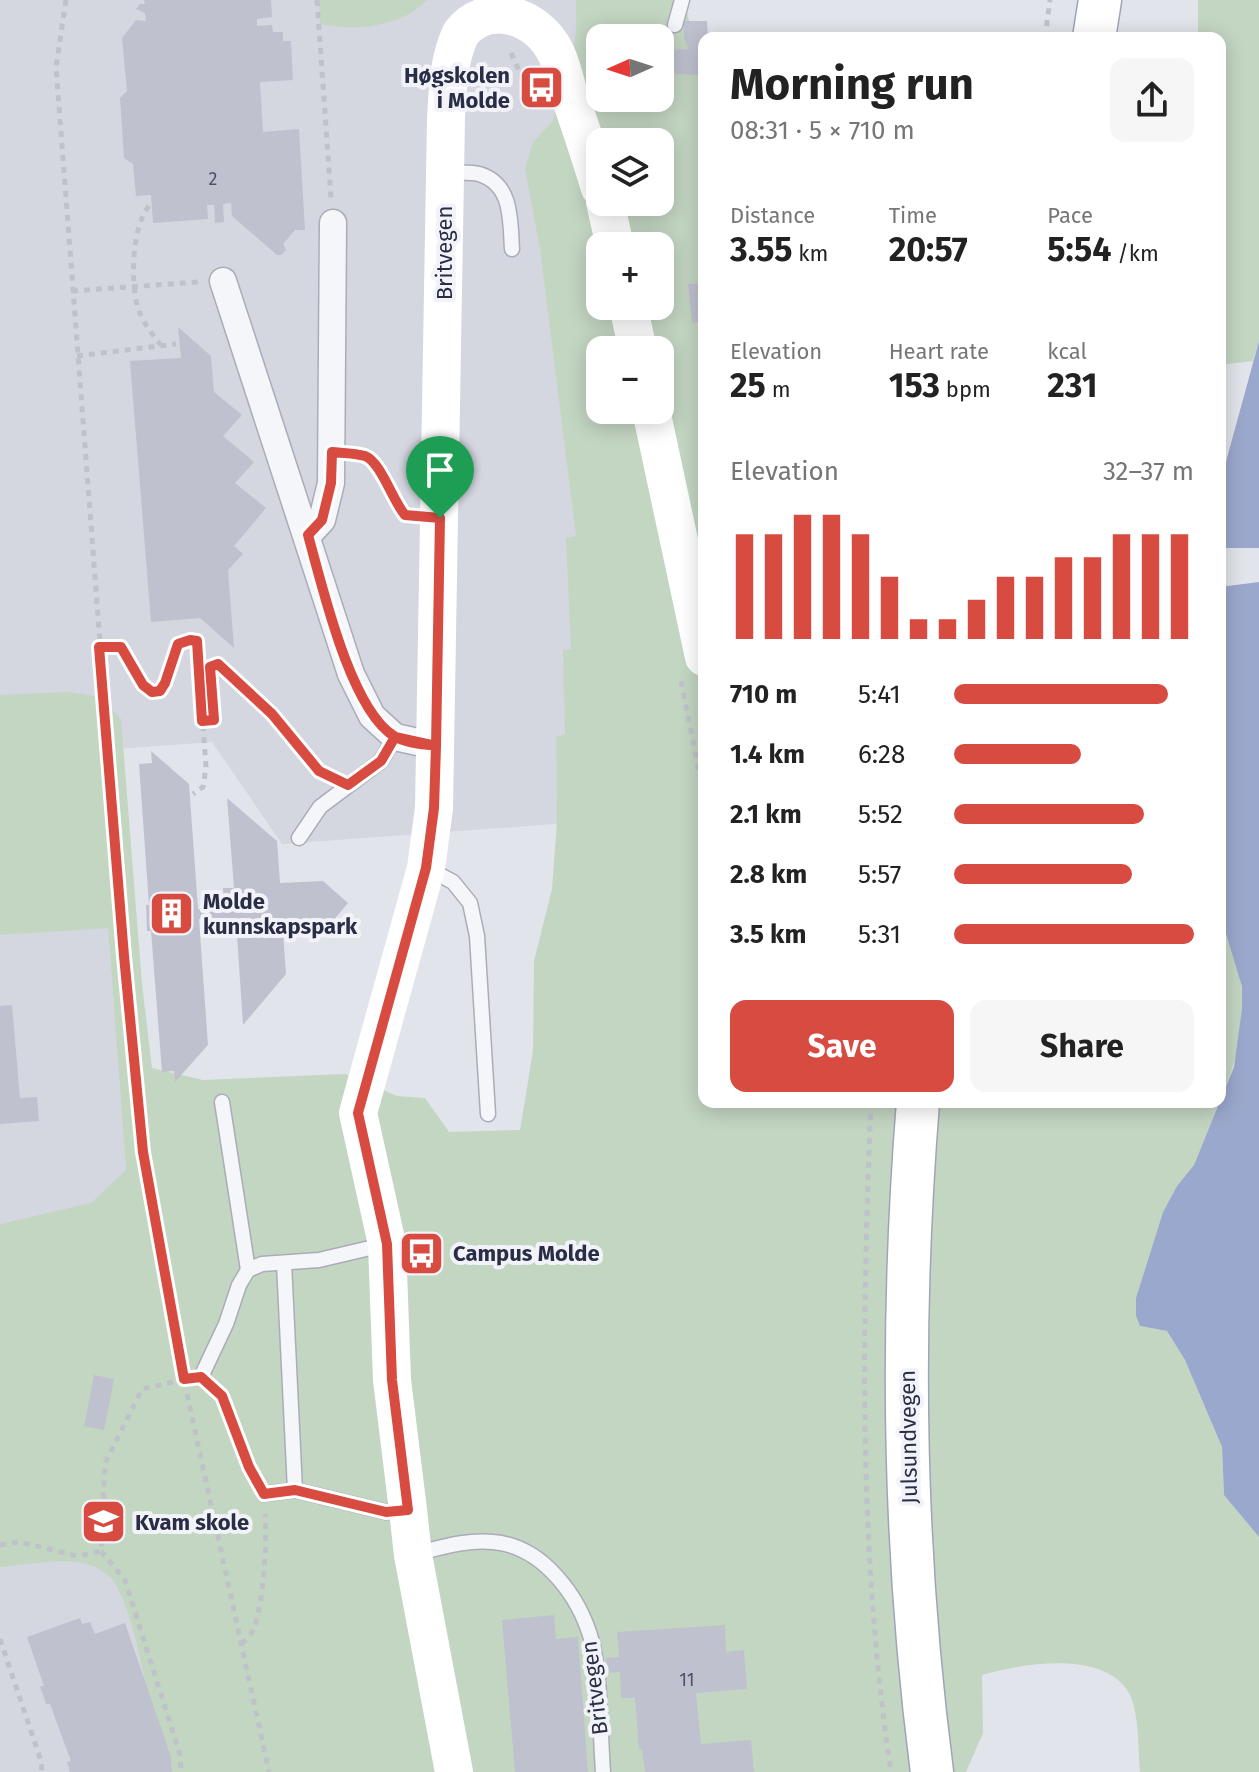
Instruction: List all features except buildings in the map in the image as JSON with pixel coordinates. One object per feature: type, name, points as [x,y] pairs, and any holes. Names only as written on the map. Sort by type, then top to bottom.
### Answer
[{"type":"main road","points":[[1095,32],[1100,0]]},
{"type":"main road","name":"Julsundvegen","points":[[918,1108],[907,1289],[908,1486],[914,1607],[932,1772]]},
{"type":"street","name":"Britvegen","points":[[454,1772],[413,1555],[392,1380],[387,1244],[358,1113],[426,868],[434,808],[443,171],[450,72],[462,29],[479,10],[491,6],[510,6],[536,22],[556,54],[586,145]]},
{"type":"street","points":[[308,535],[322,520],[331,483],[333,223]]},
{"type":"street","points":[[223,281],[351,674],[372,716],[395,737],[436,746]]},
{"type":"street","points":[[654,424],[698,629]]},
{"type":"lane","points":[[675,25],[682,0]]},
{"type":"lane","points":[[443,171],[480,174],[496,183],[508,201],[512,249]]},
{"type":"lane","points":[[299,838],[320,807],[381,761],[395,737]]},
{"type":"lane","points":[[426,868],[453,882],[470,903],[477,936],[488,1114]]},
{"type":"lane","points":[[222,1102],[248,1270]]},
{"type":"lane","points":[[201,1377],[248,1270],[262,1264],[319,1260],[387,1244]]},
{"type":"lane","points":[[284,1263],[295,1490]]},
{"type":"lane","points":[[264,1494],[295,1490],[386,1512],[408,1510]]},
{"type":"lane","name":"Britvegen","points":[[413,1555],[464,1543],[508,1544],[546,1566],[564,1585],[592,1643],[603,1772]]},
{"type":"path","points":[[66,0],[56,67],[99,647],[143,1152],[184,1379],[269,1772]]},
{"type":"path","points":[[317,0],[333,223]]},
{"type":"path","points":[[1046,32],[1050,0]]},
{"type":"path","points":[[149,206],[142,214],[139,225],[134,286],[144,322],[161,345]]},
{"type":"path","points":[[72,291],[223,281]]},
{"type":"path","points":[[77,356],[176,344]]},
{"type":"path","points":[[332,452],[365,456],[374,461],[395,504],[405,515],[440,518]]},
{"type":"path","points":[[99,647],[121,647],[143,685],[152,692],[160,691],[165,683],[178,644],[197,641],[206,767],[203,787],[193,794]]},
{"type":"path","points":[[202,721],[214,720],[210,667],[218,664],[272,714],[319,771],[348,785]]},
{"type":"path","points":[[181,1772],[180,1755],[125,1580],[101,1551],[105,1463],[142,1389],[201,1377],[222,1396],[249,1467],[264,1494],[267,1541],[262,1584],[253,1629],[242,1644]]},
{"type":"path","points":[[0,1545],[20,1542],[78,1556],[101,1551]]},
{"type":"path","points":[[0,1639],[42,1772]]},
{"type":"shaded area","points":[[0,0],[586,0],[595,24],[586,24],[586,112],[600,112],[600,128],[586,128],[586,216],[661,216],[662,232],[586,232],[586,320],[668,320],[670,336],[586,336],[586,424],[674,424],[674,396],[698,730],[698,813],[282,844],[212,742],[90,751],[0,715]]},
{"type":"shaded area","name":"Kvam skole","points":[[108,927],[126,1170],[260,1772],[0,1772],[0,935]]},
{"type":"green space","points":[[319,0],[427,0],[404,17],[391,22],[349,27],[320,24]]},
{"type":"green space","points":[[576,0],[684,0],[698,46],[698,1108],[1218,1108],[1194,1165],[1177,1186],[1163,1212],[1136,1298],[1136,1315],[1140,1326],[1167,1331],[1185,1360],[1222,1447],[1224,1495],[1259,1537],[1259,1772],[1140,1772],[1136,1716],[1125,1687],[1096,1668],[1057,1663],[982,1675],[983,1733],[966,1772],[161,1772],[135,1638],[118,1589],[109,1576],[77,1562],[0,1567],[0,1224],[91,1203],[126,1170],[108,928],[0,935],[0,695],[68,692],[101,697],[121,719],[142,984],[152,1068],[203,1080],[345,1074],[397,1096],[425,1098],[449,1132],[520,1130],[533,1051],[534,961],[552,889],[557,822],[556,737],[565,734],[563,650],[571,649],[566,538],[576,536],[540,249],[525,168],[533,142],[552,122],[570,66],[576,33]]},
{"type":"green space","points":[[1198,0],[1259,0],[1259,341],[1253,361],[1226,364],[1226,32],[1198,32]]},
{"type":"green space","points":[[1226,932],[1243,999],[1241,1030],[1226,1086]]},
{"type":"water","points":[[1259,341],[1259,548],[1226,548],[1227,458]]},
{"type":"water","points":[[1259,582],[1259,1537],[1224,1495],[1222,1447],[1185,1360],[1167,1331],[1140,1326],[1136,1316],[1136,1298],[1163,1212],[1177,1186],[1194,1165],[1217,1108],[1226,1108],[1226,1087],[1234,1067],[1242,1009],[1242,987],[1226,933],[1226,586]]},
{"type":"place","name":"Høgskolen i Molde","points":[[541,88]]},
{"type":"place","name":"Molde kunnskapspark","points":[[172,914]]},
{"type":"place","name":"Campus Molde","points":[[422,1253]]},
{"type":"place","name":"Kvam skole","points":[[104,1522]]},
{"type":"route","points":[[440,518],[405,515],[395,504],[374,461],[365,456],[332,452],[331,483],[322,520],[308,535],[351,674],[372,716],[395,737],[436,746],[434,808],[426,868],[358,1113],[387,1244],[392,1380],[408,1510],[386,1512],[295,1490],[264,1494],[249,1467],[222,1396],[201,1377],[184,1379],[143,1152],[99,647],[121,647],[143,685],[152,692],[160,691],[165,683],[178,644],[197,641],[202,721],[214,720],[210,667],[218,664],[272,714],[319,771],[348,785],[381,761],[395,737],[436,746],[440,518]]}]
